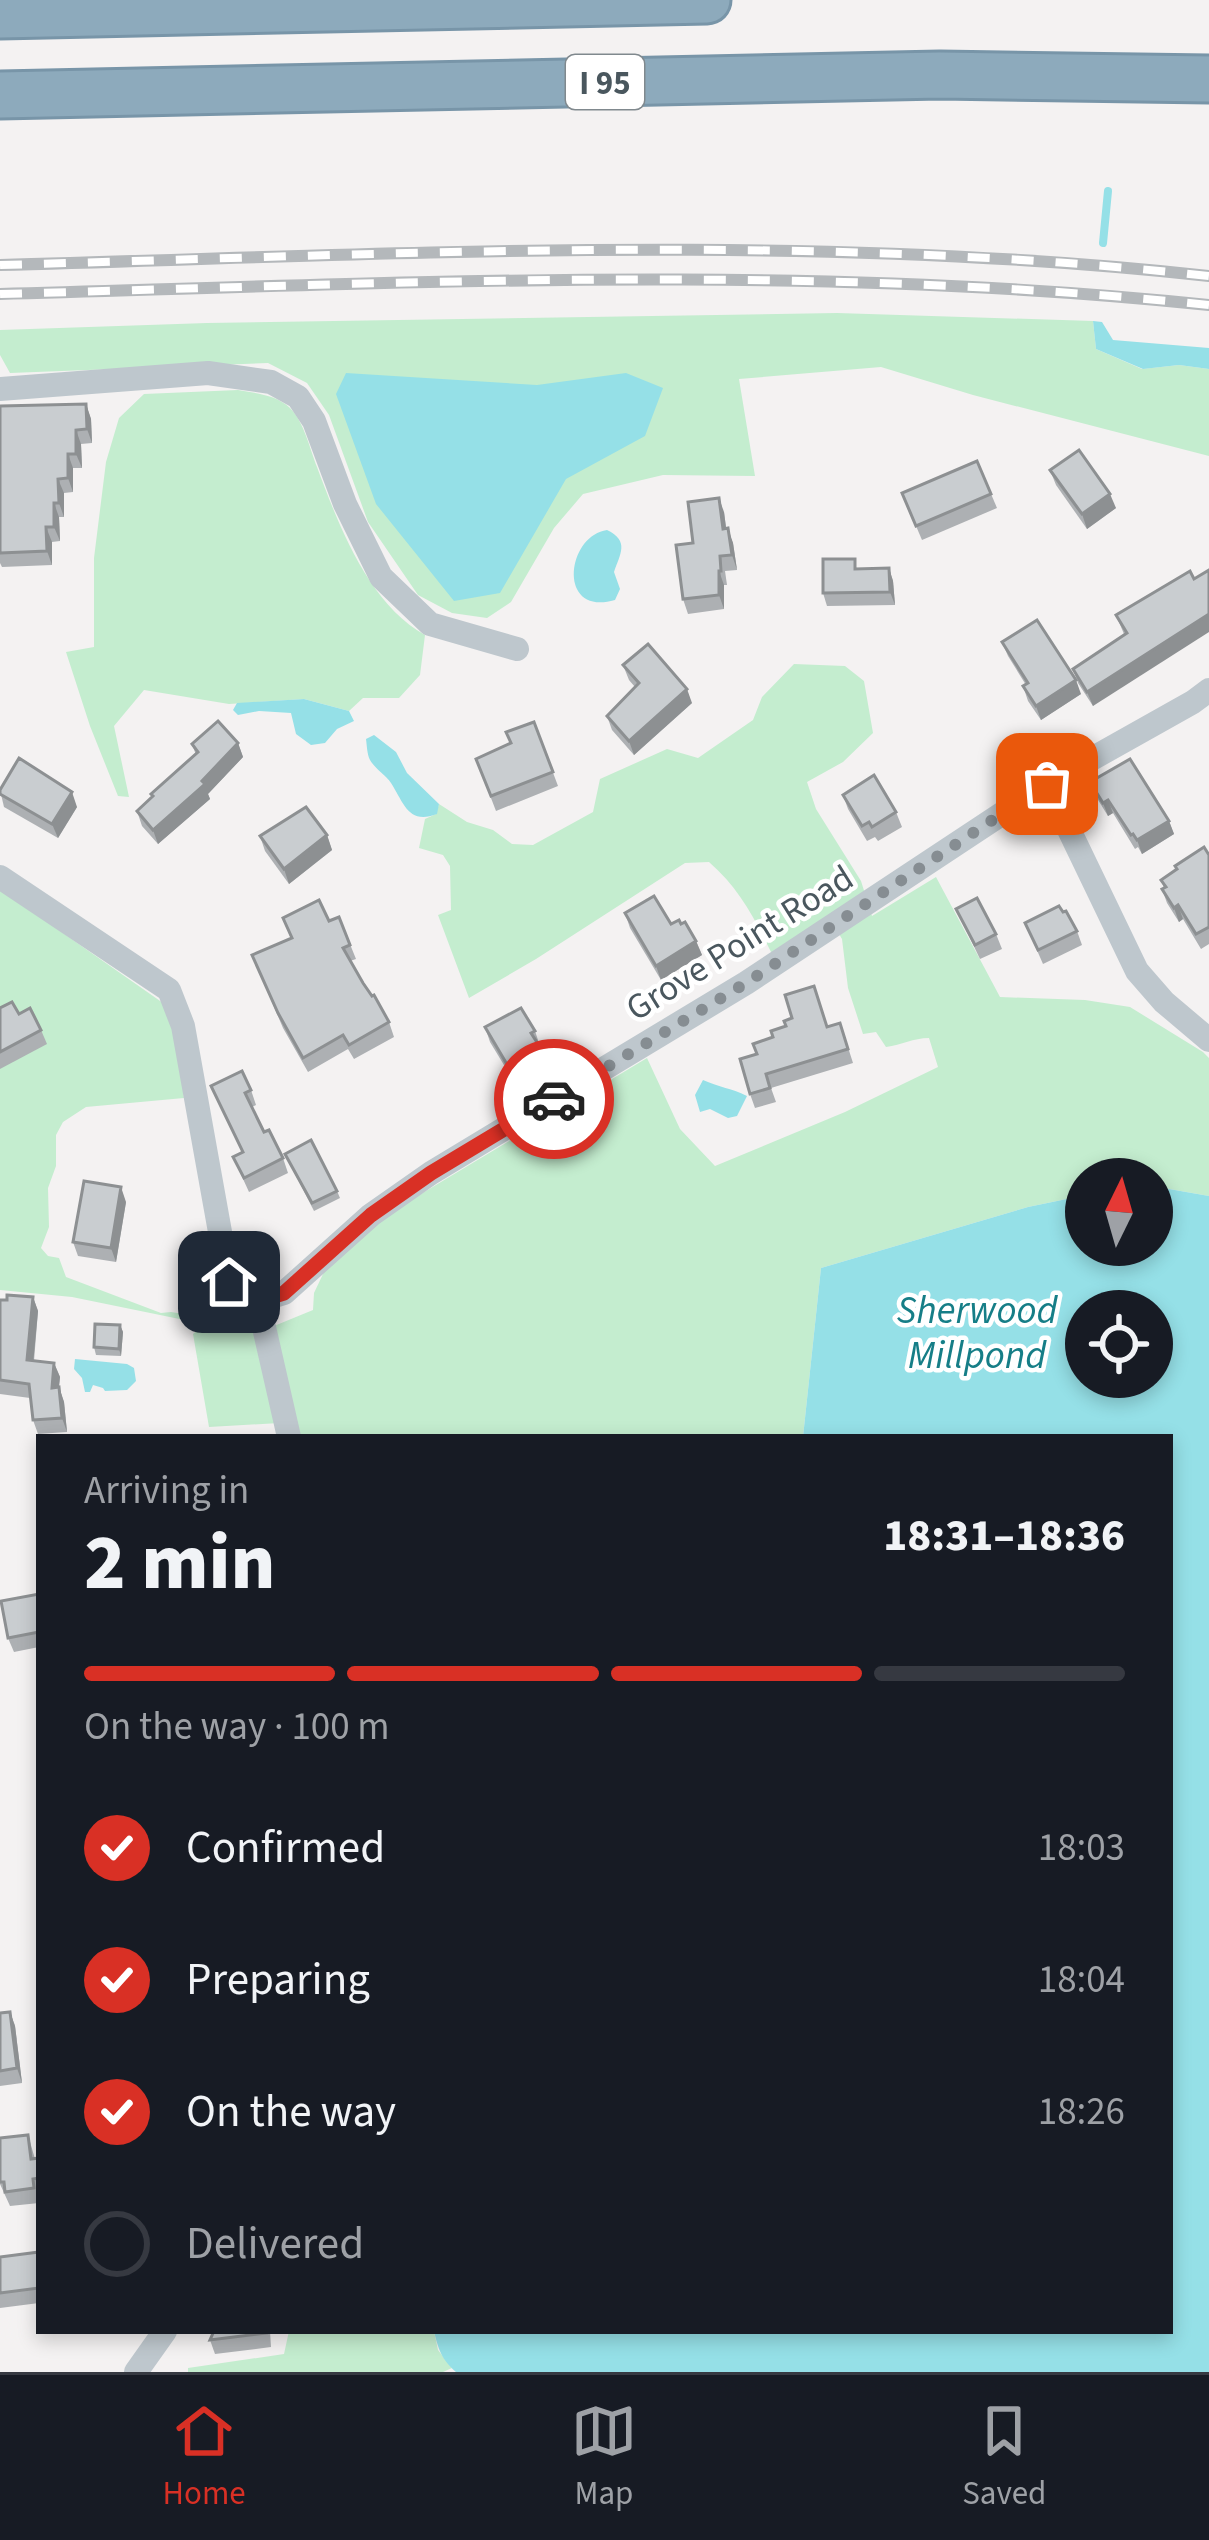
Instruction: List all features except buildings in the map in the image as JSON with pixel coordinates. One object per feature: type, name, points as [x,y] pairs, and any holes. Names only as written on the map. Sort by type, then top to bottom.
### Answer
[{"type":"highway","name":"I 95","points":[[0,15],[707,0]]},
{"type":"highway","name":"I 95","points":[[0,95],[940,75],[1209,80]]},
{"type":"street","points":[[0,389],[208,373],[271,382],[298,397],[314,421],[381,577],[430,624],[517,649]]},
{"type":"street","name":"Grove Point Road","points":[[258,1301],[284,1293],[371,1215],[431,1173],[746,983],[1047,784],[1209,690]]},
{"type":"street","points":[[1047,784],[1137,971],[1164,1002],[1209,1040]]},
{"type":"street","points":[[0,878],[169,990],[183,1026],[229,1282],[258,1301],[289,1434]]},
{"type":"street","points":[[136,2372],[163,2334]]},
{"type":"green space","points":[[837,313],[1093,321],[1096,349],[1142,369],[1179,365],[1209,369],[1209,456],[881,367],[739,379],[755,476],[663,475],[583,494],[554,528],[511,602],[487,618],[452,613],[418,595],[368,522],[329,415],[307,383],[268,363],[10,373],[0,355],[0,330]]},
{"type":"green space","points":[[238,390],[272,397],[295,414],[358,561],[387,604],[425,635],[420,675],[399,698],[363,698],[349,711],[304,699],[229,704],[144,690],[114,726],[129,797],[118,796],[66,652],[94,647],[94,558],[106,462],[119,418],[144,394]]},
{"type":"green space","points":[[794,664],[845,666],[864,681],[873,733],[843,762],[807,782],[816,809],[861,881],[872,916],[936,877],[1000,997],[1130,1007],[1203,1052],[1209,1058],[1209,1196],[1173,1190],[1173,1158],[1065,1158],[1065,1199],[821,1268],[803,1434],[300,1434],[297,1422],[209,1427],[193,1334],[204,1324],[72,1297],[0,1290],[0,889],[163,1003],[174,1023],[184,1098],[86,1107],[63,1122],[56,1135],[56,1166],[48,1188],[49,1227],[41,1248],[59,1258],[66,1277],[161,1313],[248,1321],[257,1328],[313,1310],[314,1293],[332,1255],[376,1221],[647,1058],[680,1129],[715,1166],[938,1067],[929,1038],[886,1047],[876,1032],[863,1034],[848,988],[842,939],[830,919],[772,954],[738,893],[709,862],[685,863],[469,998],[438,915],[451,910],[450,866],[443,855],[419,848],[425,819],[436,814],[439,804],[512,844],[533,845],[593,812],[600,779],[667,749],[698,758],[753,720],[762,697]]},
{"type":"green space","points":[[288,2334],[435,2334],[438,2350],[452,2368],[443,2372],[188,2372],[188,2368],[284,2354]]},
{"type":"water","points":[[1093,321],[1102,322],[1113,340],[1209,348],[1209,369],[1179,365],[1143,369],[1096,349]]},
{"type":"water","points":[[346,373],[537,385],[626,373],[663,388],[645,436],[566,479],[500,593],[454,601],[376,504],[336,394]]},
{"type":"water","points":[[607,530],[621,543],[614,572],[620,589],[615,600],[596,602],[576,587],[576,559],[593,535]]},
{"type":"water","points":[[304,699],[349,711],[354,721],[337,729],[325,743],[311,745],[296,734],[291,713],[238,715],[233,710],[237,703]]},
{"type":"water","points":[[374,735],[396,752],[407,773],[439,804],[437,814],[419,817],[408,810],[370,760],[366,739]]},
{"type":"water","points":[[703,1080],[747,1096],[737,1116],[728,1118],[710,1109],[700,1112],[695,1095]]},
{"type":"water","name":"Sherwood Millpond","points":[[1173,1190],[1209,1196],[1209,2372],[456,2372],[441,2354],[435,2334],[1173,2334],[1173,1434],[803,1434],[821,1268],[1065,1199],[1065,1266],[1173,1266]]},
{"type":"water","points":[[75,1359],[127,1364],[134,1368],[136,1381],[127,1390],[105,1391],[93,1385],[85,1392],[74,1369]]},
{"type":"waterway","points":[[1103,243],[1108,191]]},
{"type":"railway","points":[[0,265],[453,252],[756,250],[1058,262],[1209,276]]},
{"type":"railway","points":[[0,294],[756,280],[1058,292],[1209,305]]},
{"type":"way so far","points":[[554,1099],[746,983],[1047,784]]},
{"type":"route","points":[[229,1282],[258,1301],[284,1293],[371,1215],[554,1099]]}]
